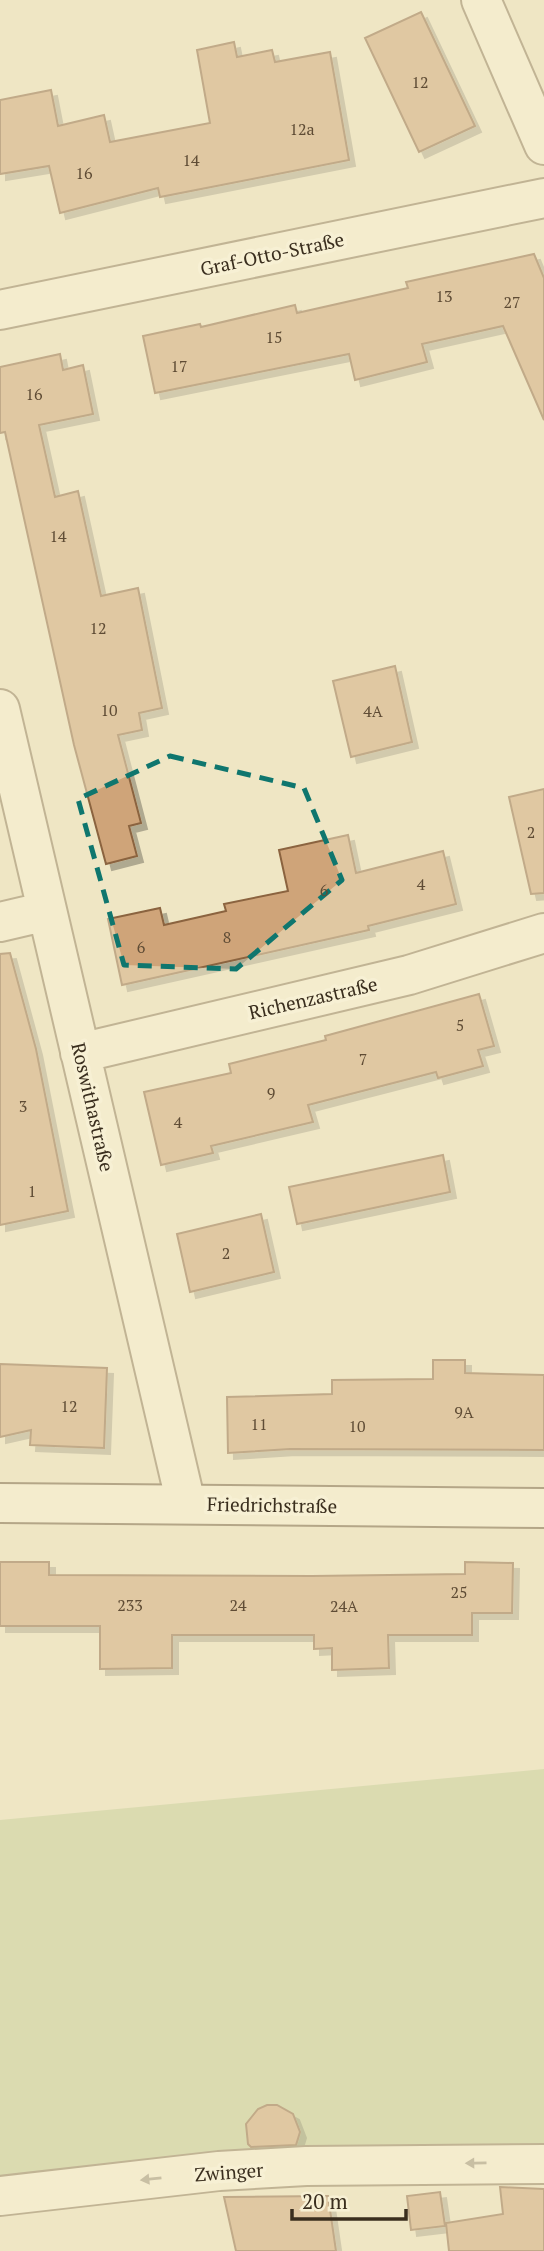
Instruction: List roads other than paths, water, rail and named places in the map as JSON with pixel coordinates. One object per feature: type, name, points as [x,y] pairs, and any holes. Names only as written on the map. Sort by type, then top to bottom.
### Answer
[{"type":"street","points":[[481,0],[544,145]]},
{"type":"street","name":"Graf-Otto-Straße","points":[[0,310],[544,198]]},
{"type":"street","name":"Roswithastraße","points":[[0,709],[186,1504]]},
{"type":"street","points":[[0,922],[47,911]]},
{"type":"street","name":"Richenzastraße","points":[[80,1053],[409,975],[544,933]]},
{"type":"street","name":"Friedrichstraße","points":[[0,1503],[544,1508]]},
{"type":"street","name":"Zwinger","points":[[0,2196],[219,2171],[306,2166],[544,2164]]}]
